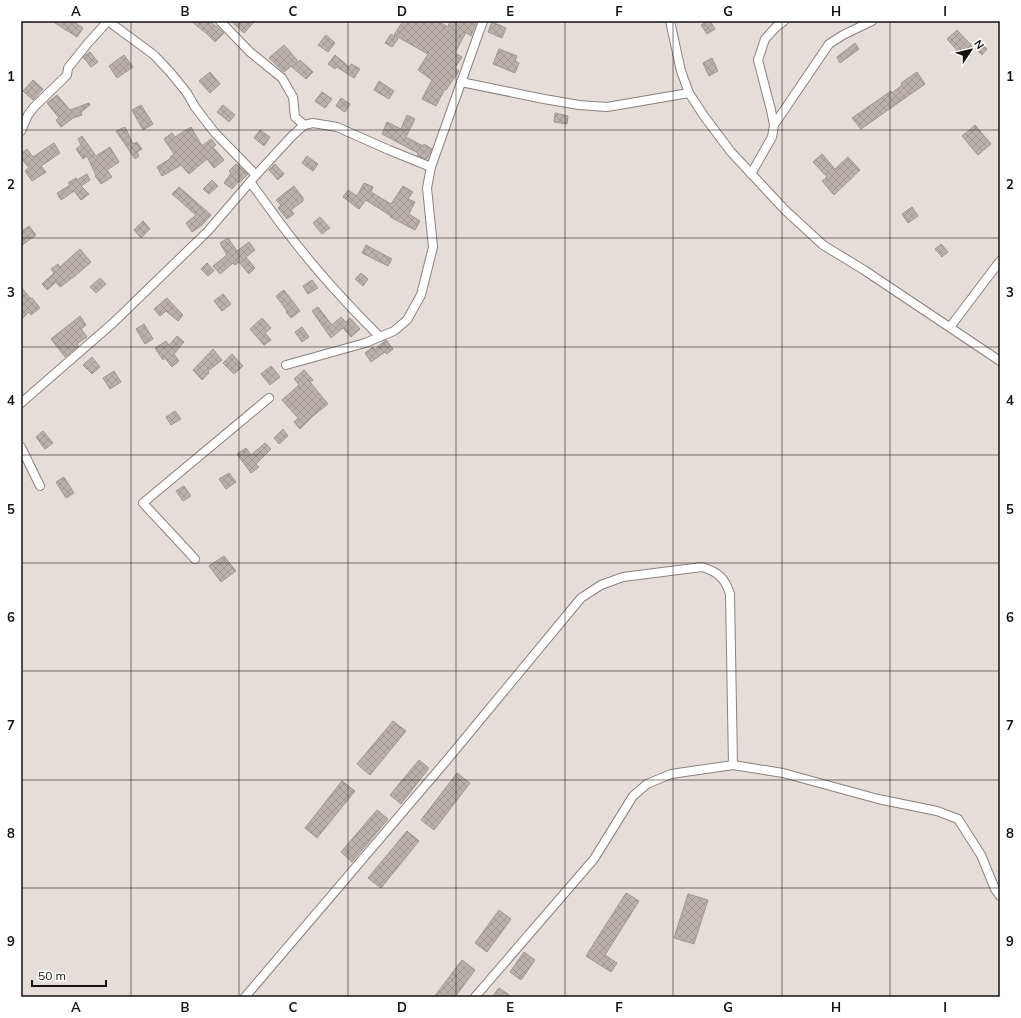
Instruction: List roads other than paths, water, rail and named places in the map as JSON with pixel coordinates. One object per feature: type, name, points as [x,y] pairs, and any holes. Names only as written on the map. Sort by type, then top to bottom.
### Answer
[{"type":"street","points":[[21,131],[28,115],[34,107],[62,80],[66,75],[68,68],[108,21],[160,61],[187,93],[195,107],[215,133],[256,174]]},
{"type":"street","points":[[220,21],[250,52],[282,78],[293,97],[295,116],[304,125]]},
{"type":"street","points":[[286,365],[365,343],[394,331],[406,320],[420,295],[433,247],[427,188],[431,167],[482,21]]},
{"type":"street","points":[[670,21],[681,71],[689,93],[731,152],[785,210],[822,245],[950,326],[1000,360]]},
{"type":"street","points":[[751,174],[772,137],[774,125],[758,60],[765,39],[784,21]]},
{"type":"street","points":[[774,125],[829,44],[843,35],[872,21]]},
{"type":"street","points":[[461,82],[544,100],[607,107],[689,93]]},
{"type":"street","points":[[22,401],[113,323],[208,231],[256,174],[304,125],[313,123],[337,127],[431,167]]},
{"type":"street","points":[[250,182],[293,241],[352,309],[380,337]]},
{"type":"street","points":[[950,326],[1000,261]]},
{"type":"street","points":[[195,559],[143,503],[269,398]]},
{"type":"street","points":[[21,447],[40,486]]},
{"type":"street","points":[[245,997],[447,760],[581,598],[601,585],[623,577],[702,567],[714,571],[726,582],[730,594],[733,765]]},
{"type":"street","points":[[475,997],[594,859],[633,796],[647,784],[671,774],[733,765],[783,773],[878,799],[937,810],[958,819],[982,855],[995,889],[1000,896]]}]
